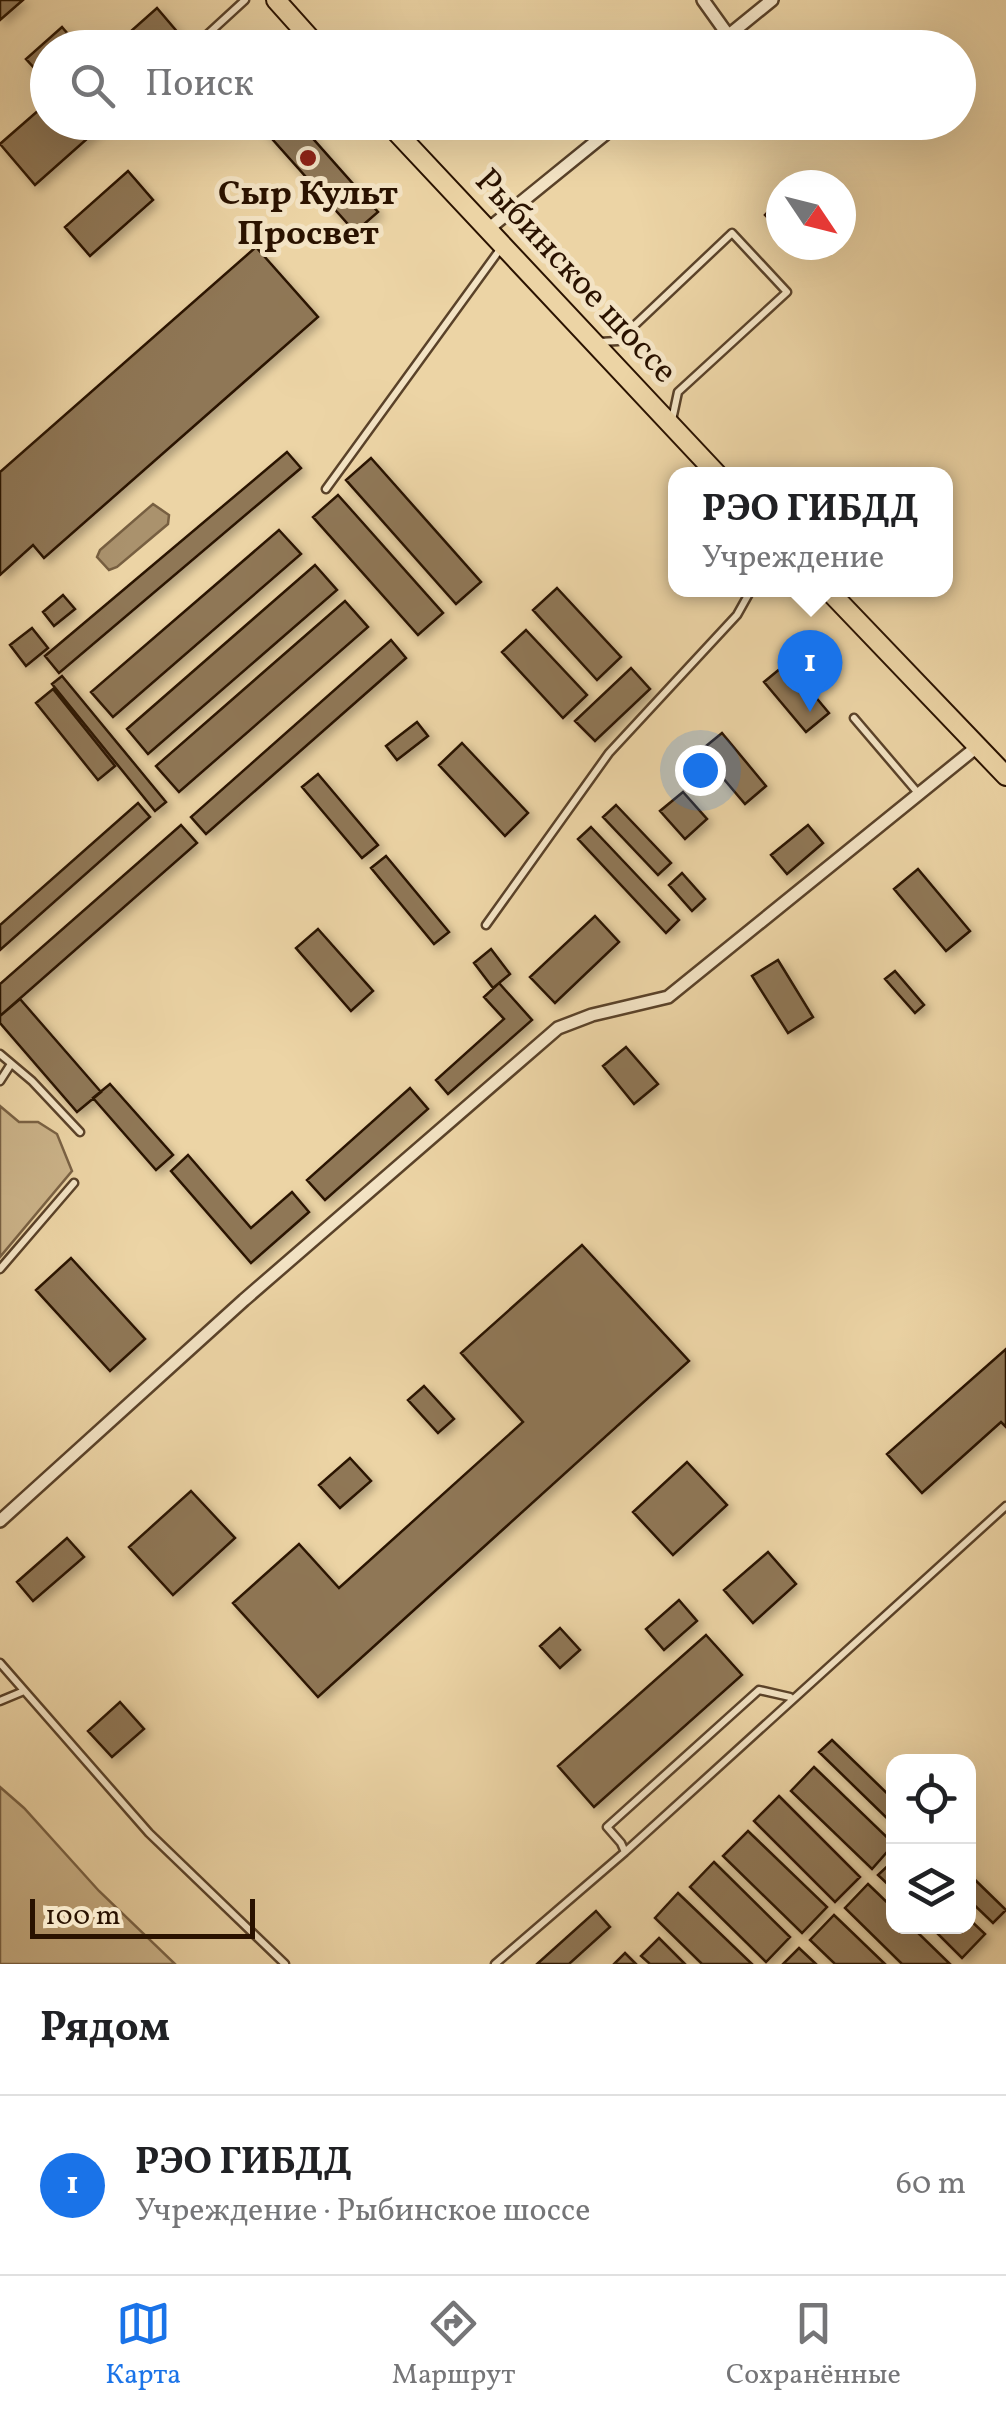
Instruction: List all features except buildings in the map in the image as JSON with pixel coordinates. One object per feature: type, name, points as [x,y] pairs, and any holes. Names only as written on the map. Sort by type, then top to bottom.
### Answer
[{"type":"main road","points":[[276,0],[303,30]]},
{"type":"main road","name":"Рыбинское шоссе","points":[[404,140],[710,467]]},
{"type":"main road","points":[[835,597],[1006,776]]},
{"type":"street","points":[[703,0],[724,30]]},
{"type":"street","points":[[734,30],[772,0]]},
{"type":"street","points":[[487,230],[598,140]]},
{"type":"street","points":[[0,1521],[244,1300],[558,1028],[592,1015],[668,997],[978,746]]},
{"type":"lane","points":[[212,30],[244,0]]},
{"type":"lane","points":[[592,342],[618,341],[732,233],[765,268],[787,292],[678,392],[670,426]]},
{"type":"lane","points":[[326,490],[501,248]]},
{"type":"lane","points":[[486,924],[609,753],[737,615],[746,597]]},
{"type":"lane","points":[[854,718],[918,794]]},
{"type":"lane","points":[[0,1054],[80,1132]]},
{"type":"lane","points":[[0,1081],[12,1064]]},
{"type":"lane","points":[[0,1269],[74,1184]]},
{"type":"lane","points":[[495,1964],[625,1852],[1006,1506]]},
{"type":"lane","points":[[0,1663],[149,1833],[285,1964]]},
{"type":"lane","points":[[0,1700],[24,1690]]},
{"type":"lane","points":[[625,1852],[607,1827],[758,1690],[792,1698]]},
{"type":"shaded area","points":[[153,504],[169,515],[168,524],[109,570],[97,557],[100,550]]},
{"type":"shaded area","points":[[0,1106],[19,1122],[38,1122],[57,1134],[72,1171],[0,1257]]},
{"type":"shaded area","points":[[0,1787],[99,1891],[175,1964],[0,1964]]},
{"type":"place","name":"Сыр Культ Просвет","points":[[308,158]]},
{"type":"place","name":"РЭО ГИБДД","points":[[810,712]]}]
